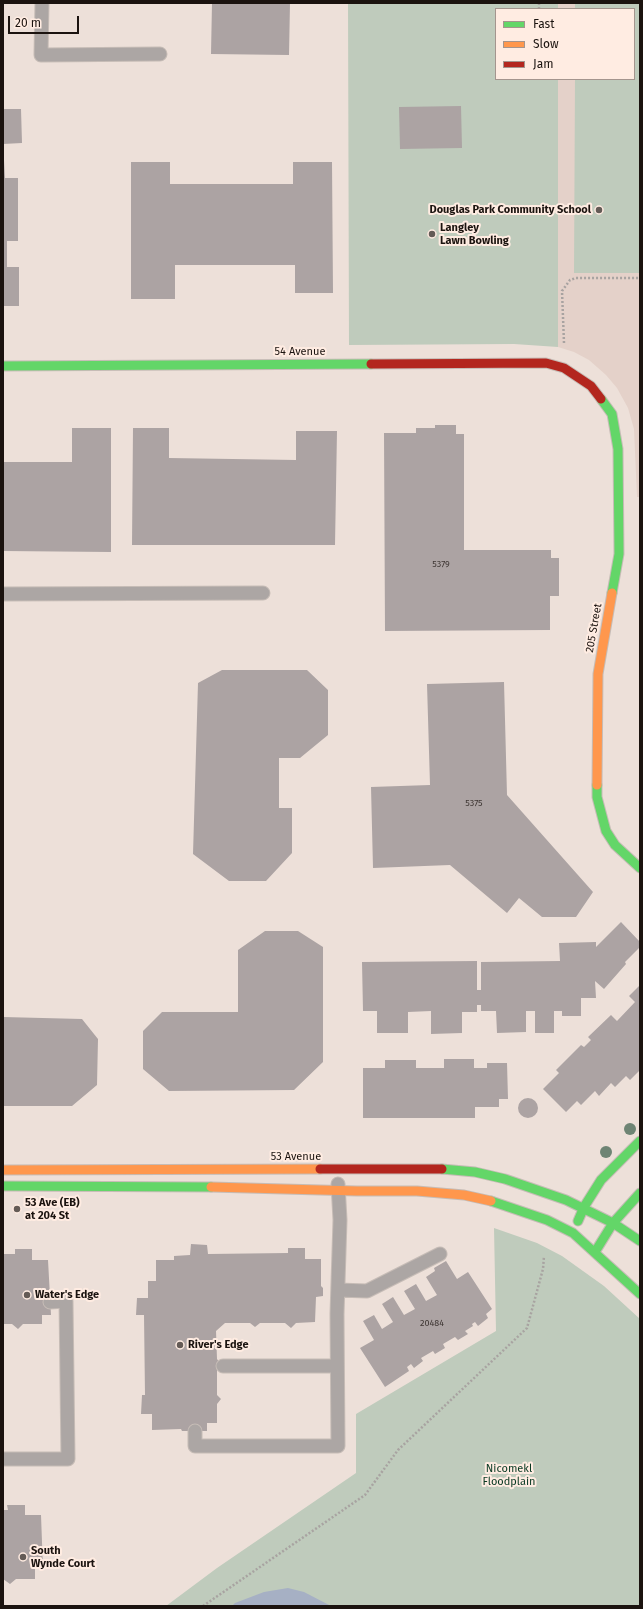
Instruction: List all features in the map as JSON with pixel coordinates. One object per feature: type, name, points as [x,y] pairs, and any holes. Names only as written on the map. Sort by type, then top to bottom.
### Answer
[{"type":"street","name":"54 Avenue","points":[[3,366],[546,363],[564,368],[592,386]]},
{"type":"street","name":"205 Street","points":[[592,386],[612,414],[618,449],[619,554],[598,674],[597,797],[601,816],[609,836],[615,845],[640,868]]},
{"type":"street","points":[[573,1233],[584,1207],[601,1180],[640,1141]]},
{"type":"street","name":"53 Avenue","points":[[3,1170],[440,1169],[475,1172],[506,1178],[584,1207],[613,1223],[640,1241]]},
{"type":"street","points":[[3,1186],[188,1186],[417,1191],[464,1195],[499,1203],[547,1220],[573,1233],[640,1294]]},
{"type":"street","points":[[595,1252],[613,1223],[640,1193]]},
{"type":"lane","points":[[42,3],[41,55],[160,54]]},
{"type":"lane","points":[[3,594],[263,593]]},
{"type":"lane","points":[[195,1431],[195,1446],[338,1446],[337,1366],[340,1220],[337,1169]]},
{"type":"lane","points":[[338,1290],[367,1291],[440,1254]]},
{"type":"lane","points":[[3,1459],[68,1458],[66,1301],[50,1302]]},
{"type":"lane","points":[[223,1366],[337,1366]]},
{"type":"path","points":[[564,346],[562,291],[570,280],[576,278],[640,278]]},
{"type":"path","points":[[203,1606],[365,1495],[398,1450],[527,1328],[543,1269],[544,1256]]},
{"type":"shaded area","name":"Douglas Park Community School","points":[[558,3],[640,3],[640,497],[637,497],[634,429],[628,408],[617,388],[606,375],[589,360],[574,352],[558,347],[558,80],[635,80],[635,8],[558,8]]},
{"type":"green space","points":[[348,3],[558,3],[558,8],[495,8],[495,80],[558,80],[558,347],[514,344],[349,345]]},
{"type":"green space","points":[[575,3],[640,3],[640,273],[574,273],[575,80],[635,80],[635,8],[575,8]]},
{"type":"green space","name":"Nicomekl Floodplain","points":[[494,1228],[537,1243],[562,1256],[604,1286],[640,1319],[640,1606],[166,1606],[217,1568],[356,1473],[356,1414],[496,1331]]},
{"type":"water","points":[[288,1588],[304,1592],[331,1606],[232,1606],[235,1603],[264,1592]]},
{"type":"building","points":[[212,3],[290,3],[289,55],[211,54]]},
{"type":"building","points":[[461,106],[462,148],[400,149],[399,107]]},
{"type":"building","points":[[3,109],[21,109],[22,143],[3,144]]},
{"type":"building","points":[[3,160],[5,178],[18,178],[18,241],[7,241],[7,267],[19,267],[19,306],[3,306]]},
{"type":"building","points":[[131,162],[170,162],[170,184],[293,184],[293,162],[332,162],[333,293],[295,293],[295,265],[175,265],[175,299],[131,299]]},
{"type":"building","points":[[435,425],[456,425],[456,434],[464,434],[464,550],[551,550],[551,558],[559,558],[559,596],[550,596],[550,630],[385,631],[384,433],[416,433],[416,428],[435,428]]},
{"type":"building","points":[[72,428],[111,428],[111,552],[3,551],[3,462],[72,462]]},
{"type":"building","points":[[133,428],[169,428],[169,458],[296,460],[296,431],[337,431],[335,545],[132,545]]},
{"type":"building","points":[[222,670],[307,670],[328,690],[328,735],[300,758],[279,758],[279,808],[292,808],[292,853],[266,881],[229,881],[193,854],[198,683]]},
{"type":"building","points":[[504,682],[507,795],[593,892],[576,917],[542,917],[519,898],[507,913],[450,865],[373,868],[371,787],[430,785],[427,684]]},
{"type":"building","points":[[621,922],[640,942],[640,947],[625,962],[626,964],[604,989],[595,981],[596,998],[581,998],[581,1016],[562,1016],[562,1011],[554,1011],[554,1033],[535,1033],[535,1011],[526,1011],[526,1032],[497,1033],[496,1011],[481,1011],[481,1005],[477,1005],[477,1012],[462,1012],[462,1033],[431,1034],[431,1011],[408,1012],[408,1033],[377,1033],[377,1011],[363,1011],[362,962],[477,961],[477,990],[481,990],[481,962],[560,961],[559,943],[596,942],[596,947]]},
{"type":"building","points":[[265,931],[298,931],[323,947],[323,1062],[294,1090],[169,1091],[143,1069],[143,1031],[162,1012],[238,1012],[238,950]]},
{"type":"building","points":[[640,985],[640,1070],[630,1080],[626,1076],[615,1087],[611,1083],[599,1096],[595,1091],[581,1105],[577,1101],[566,1112],[543,1089],[559,1073],[556,1070],[581,1045],[584,1047],[591,1040],[588,1037],[611,1015],[617,1021],[635,1002],[629,996]]},
{"type":"building","points":[[3,1017],[82,1019],[98,1039],[97,1085],[72,1106],[3,1106]]},
{"type":"building","points":[[444,1059],[474,1059],[474,1068],[487,1068],[487,1063],[507,1063],[508,1099],[499,1099],[499,1107],[475,1107],[475,1118],[363,1118],[363,1068],[385,1068],[385,1060],[416,1060],[416,1068],[444,1068]]},
{"type":"building","points":[[528,1098],[535,1101],[538,1108],[535,1115],[528,1118],[521,1115],[518,1108],[521,1101]]},
{"type":"building","name":"River's Edge","points":[[191,1244],[207,1245],[208,1254],[288,1253],[288,1248],[305,1248],[305,1259],[321,1259],[321,1286],[323,1288],[323,1296],[316,1297],[315,1322],[296,1323],[291,1328],[285,1323],[260,1323],[255,1327],[250,1323],[225,1323],[216,1331],[217,1359],[220,1363],[217,1367],[217,1395],[221,1399],[217,1404],[217,1423],[207,1423],[207,1431],[182,1431],[181,1429],[152,1430],[152,1414],[141,1414],[142,1395],[145,1395],[144,1315],[136,1315],[137,1298],[148,1298],[148,1281],[156,1281],[156,1260],[174,1260],[174,1256],[190,1255]]},
{"type":"building","name":"Water's Edge","points":[[15,1249],[32,1249],[32,1260],[48,1260],[51,1315],[42,1315],[42,1324],[23,1324],[18,1329],[12,1324],[3,1324],[3,1254],[15,1254]]},
{"type":"building","points":[[446,1261],[457,1279],[468,1272],[492,1309],[486,1314],[488,1318],[478,1326],[475,1322],[472,1324],[473,1326],[465,1331],[468,1334],[458,1340],[455,1337],[443,1344],[445,1348],[435,1354],[433,1351],[421,1358],[423,1361],[414,1368],[411,1364],[407,1367],[409,1371],[385,1387],[360,1348],[374,1340],[363,1321],[374,1315],[382,1329],[393,1322],[382,1304],[393,1297],[404,1315],[415,1309],[404,1291],[416,1284],[426,1301],[437,1295],[426,1277],[435,1271],[434,1268]]},
{"type":"building","name":"South Wynde Court","points":[[7,1505],[25,1505],[25,1515],[41,1515],[43,1569],[35,1569],[35,1579],[16,1579],[10,1584],[3,1579],[3,1510],[8,1510]]},
{"type":"traffic: fast","points":[[3,366],[371,364]]},
{"type":"traffic: fast","points":[[601,399],[612,414],[618,449],[619,554],[612,593]]},
{"type":"traffic: fast","points":[[597,785],[597,797],[606,831],[615,845],[640,868]]},
{"type":"traffic: fast","points":[[578,1221],[584,1207],[601,1180],[640,1141]]},
{"type":"traffic: fast","points":[[442,1169],[475,1172],[505,1179],[566,1200],[613,1223],[640,1241]]},
{"type":"traffic: fast","points":[[3,1186],[211,1187]]},
{"type":"traffic: fast","points":[[595,1252],[613,1223],[640,1193]]},
{"type":"traffic: fast","points":[[491,1201],[547,1220],[573,1233],[640,1294]]},
{"type":"traffic: slow","points":[[597,785],[598,674],[612,593]]},
{"type":"traffic: slow","points":[[3,1170],[320,1169]]},
{"type":"traffic: slow","points":[[211,1187],[417,1191],[464,1195],[491,1201]]},
{"type":"traffic: jam","points":[[371,364],[546,363],[564,368],[591,386],[601,399]]},
{"type":"traffic: jam","points":[[320,1169],[442,1169]]},
{"type":"place","name":"Douglas Park Community School","points":[[599,210]]},
{"type":"place","name":"Langley Lawn Bowling","points":[[432,234]]},
{"type":"place","name":"53 Ave (EB) at 204 St","points":[[17,1209]]},
{"type":"place","name":"Water's Edge","points":[[27,1295]]},
{"type":"place","name":"River's Edge","points":[[180,1345]]},
{"type":"place","name":"South Wynde Court","points":[[23,1557]]}]
